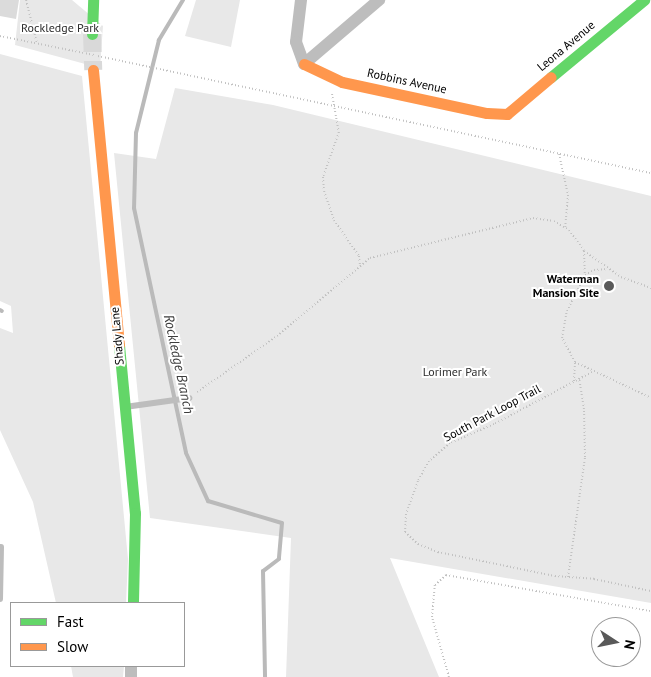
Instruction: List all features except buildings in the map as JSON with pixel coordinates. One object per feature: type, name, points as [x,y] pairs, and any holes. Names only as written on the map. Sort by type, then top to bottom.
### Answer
[{"type":"street","points":[[92,34],[93,0]]},
{"type":"street","points":[[301,0],[296,42],[304,64],[379,0]]},
{"type":"street","name":"Leona Avenue","points":[[507,114],[644,0]]},
{"type":"street","name":"Robbins Avenue","points":[[304,64],[331,78],[487,113],[507,114]]},
{"type":"street","name":"Shady Lane","points":[[92,70],[134,513],[132,602]]},
{"type":"lane","points":[[124,408],[189,398]]},
{"type":"lane","points":[[0,600],[1,548]]},
{"type":"path","points":[[26,0],[37,43]]},
{"type":"path","points":[[0,36],[336,104],[651,173]]},
{"type":"path","points":[[331,78],[330,90],[336,104],[339,132],[323,178],[324,191],[334,220],[359,256],[360,265]]},
{"type":"path","points":[[559,154],[568,195],[565,228]]},
{"type":"path","points":[[189,398],[237,367],[370,258],[533,218],[554,221],[565,228],[584,251],[608,269],[651,288]]},
{"type":"path","points":[[584,251],[586,275],[563,327],[565,346],[575,362],[592,372],[651,398]]},
{"type":"path","points":[[586,275],[594,270],[608,269]]},
{"type":"path","points":[[574,381],[575,362]]},
{"type":"path","points":[[574,381],[592,372]]},
{"type":"path","points":[[568,577],[584,457],[584,409],[579,378]]},
{"type":"path","name":"South Park Loop Trail","points":[[574,381],[494,424],[450,443],[429,461],[418,481],[406,514],[405,532],[418,544],[438,552],[651,591]]},
{"type":"path","points":[[449,677],[432,617],[435,585],[446,575],[651,611]]},
{"type":"green space","name":"Rockledge Park","points":[[20,0],[72,0],[103,26],[100,68],[15,45]]},
{"type":"green space","points":[[196,0],[240,0],[231,47],[185,36]]},
{"type":"green space","points":[[0,54],[82,76],[128,559],[126,602],[56,602],[33,502],[0,430],[0,328],[13,333],[11,306],[0,301]]},
{"type":"green space","name":"Lorimer Park","points":[[175,88],[273,105],[651,196],[651,603],[390,558],[439,677],[286,677],[291,538],[150,518],[114,153],[156,159]]},
{"type":"green space","points":[[71,667],[124,667],[123,677],[73,677]]},
{"type":"waterway","name":"Rockledge Branch","points":[[183,0],[159,40],[136,133],[134,208],[186,453],[208,501],[282,523],[279,559],[263,571],[265,677]]},
{"type":"tunnel","points":[[92,34],[93,70]]},
{"type":"traffic: fast","points":[[92,34],[93,0]]},
{"type":"traffic: fast","points":[[551,77],[644,0]]},
{"type":"traffic: fast","points":[[119,345],[135,513],[133,602]]},
{"type":"traffic: slow","points":[[304,64],[342,82],[487,113],[507,114],[551,77]]},
{"type":"traffic: slow","points":[[93,70],[119,345]]},
{"type":"place","name":"Waterman Mansion Site","points":[[609,286]]}]
